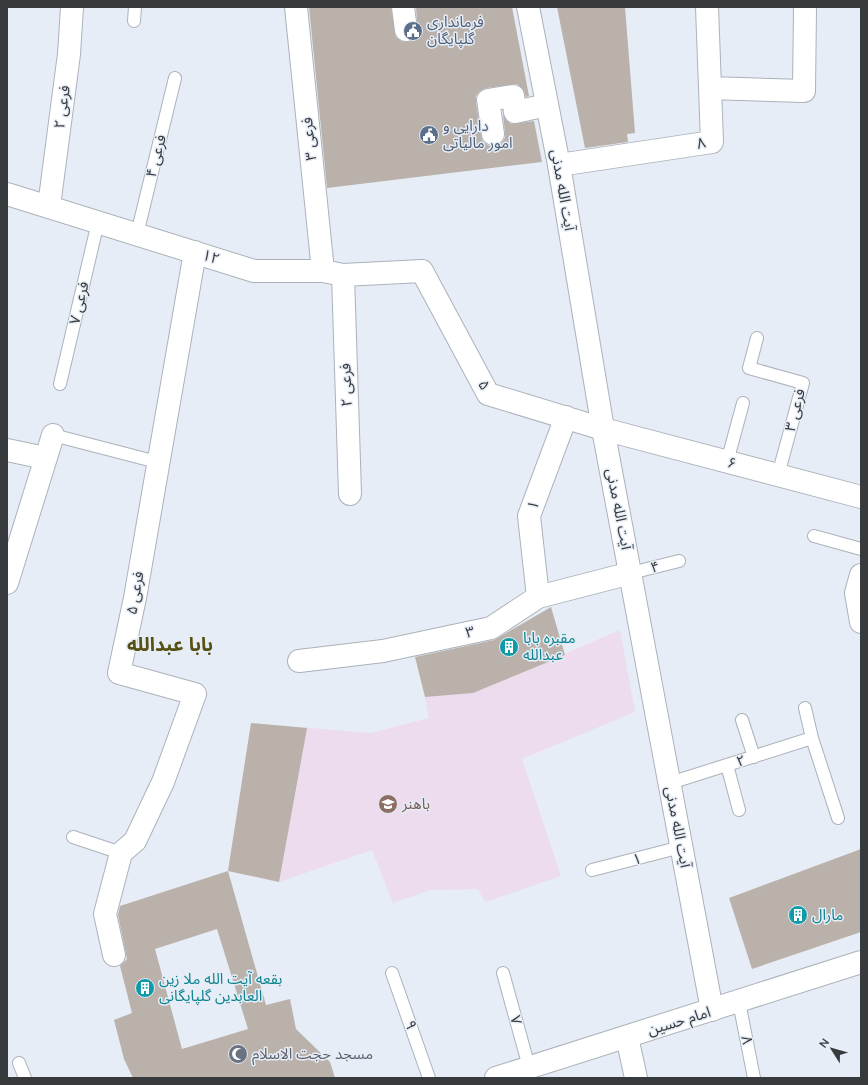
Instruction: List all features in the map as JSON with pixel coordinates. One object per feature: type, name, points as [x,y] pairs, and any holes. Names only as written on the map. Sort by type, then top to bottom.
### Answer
[{"type":"street","name":"فرعی ۲","points":[[49,206],[69,54],[72,7]]},
{"type":"street","name":"فرعی ۳","points":[[296,7],[333,273]]},
{"type":"street","points":[[403,7],[406,30]]},
{"type":"street","name":"آیت الله مدنی","points":[[528,7],[559,165],[604,429],[712,1010]]},
{"type":"street","name":"۸","points":[[559,165],[712,142],[707,7]]},
{"type":"street","points":[[710,88],[804,91],[805,7]]},
{"type":"street","points":[[493,134],[488,100],[513,96],[515,112],[547,104]]},
{"type":"street","name":"۱۲","points":[[7,194],[254,271],[333,273],[422,271]]},
{"type":"street","name":"فرعی ۵","points":[[121,853],[135,841],[163,782],[195,694],[120,673],[135,598],[157,462],[195,252]]},
{"type":"street","name":"۵","points":[[422,271],[488,394],[604,429]]},
{"type":"street","name":"فرعی ۲","points":[[333,273],[350,494]]},
{"type":"street","name":"۱","points":[[538,597],[529,516],[566,417]]},
{"type":"street","name":"۶","points":[[604,429],[861,497]]},
{"type":"street","points":[[7,583],[53,435]]},
{"type":"street","points":[[7,450],[45,458]]},
{"type":"street","name":"۳","points":[[299,661],[383,651],[491,628],[538,597],[631,573]]},
{"type":"street","points":[[861,575],[856,593],[861,622]]},
{"type":"street","points":[[114,955],[105,914],[121,853]]},
{"type":"street","name":"امام حسین","points":[[496,1078],[861,962]]},
{"type":"street","points":[[627,1037],[636,1078]]},
{"type":"lane","points":[[134,7],[134,21]]},
{"type":"lane","name":"فرعی ۴","points":[[137,234],[175,78]]},
{"type":"lane","name":"فرعی ۷","points":[[60,384],[98,222]]},
{"type":"lane","name":"فرعی ۳","points":[[758,338],[749,368],[803,383],[778,475]]},
{"type":"lane","points":[[727,462],[743,403]]},
{"type":"lane","points":[[53,435],[157,462]]},
{"type":"lane","points":[[814,536],[861,549]]},
{"type":"lane","name":"۴","points":[[631,573],[679,561]]},
{"type":"lane","points":[[805,708],[812,738],[838,818]]},
{"type":"lane","points":[[742,720],[754,757]]},
{"type":"lane","name":"۲","points":[[670,783],[812,738]]},
{"type":"lane","points":[[727,765],[739,810]]},
{"type":"lane","points":[[73,837],[121,853]]},
{"type":"lane","name":"۱","points":[[592,870],[681,847]]},
{"type":"lane","name":"۹","points":[[392,973],[429,1078]]},
{"type":"lane","name":"۷","points":[[502,974],[529,1068]]},
{"type":"lane","name":"۸","points":[[739,1002],[754,1078]]},
{"type":"lane","points":[[19,1063],[25,1078]]},
{"type":"shaded area","name":"باهنر","points":[[620,630],[635,712],[522,759],[561,876],[485,902],[478,889],[430,890],[393,903],[372,850],[279,882],[228,871],[251,723],[371,733],[429,718],[425,697],[473,693]]},
{"type":"building","name":"دارایی و امور مالیاتی","points":[[309,7],[391,7],[396,37],[401,41],[407,42],[413,40],[418,34],[416,7],[512,7],[529,96],[526,97],[523,89],[517,84],[486,88],[480,91],[476,96],[476,102],[481,136],[483,142],[489,146],[501,144],[505,138],[503,114],[506,120],[511,124],[534,121],[542,162],[327,188]]},
{"type":"building","points":[[557,7],[625,7],[635,133],[627,134],[628,142],[585,148]]},
{"type":"building","name":"مقبره بابا عبدالله","points":[[551,607],[565,655],[473,693],[425,697],[415,657],[494,640]]},
{"type":"building","points":[[251,723],[307,728],[279,882],[228,871]]},
{"type":"building","name":"مارال","points":[[861,849],[861,932],[752,969],[729,898]]},
{"type":"building","points":[[228,871],[266,1005],[290,999],[296,1029],[330,1062],[335,1078],[133,1078],[124,1059],[114,1020],[132,1013],[120,966],[127,959],[118,915],[120,906]],"holes":[[[217,929],[248,1029],[182,1049],[155,949]]]},
{"type":"place","name":"فرمانداری گلپایگان","points":[[413,31]]},
{"type":"place","name":"دارایی و امور مالیاتی","points":[[429,135]]},
{"type":"place","name":"مقبره بابا عبدالله","points":[[509,647]]},
{"type":"place","name":"باهنر","points":[[388,804]]},
{"type":"place","name":"مارال","points":[[798,915]]},
{"type":"place","name":"بقعه آیت الله ملا زین العابدین گلپایگانی","points":[[145,988]]},
{"type":"place","name":"مسجد حجت الاسلام","points":[[238,1054]]},
{"type":"district","name":"بابا عبدالله","points":[[170,644]]}]
